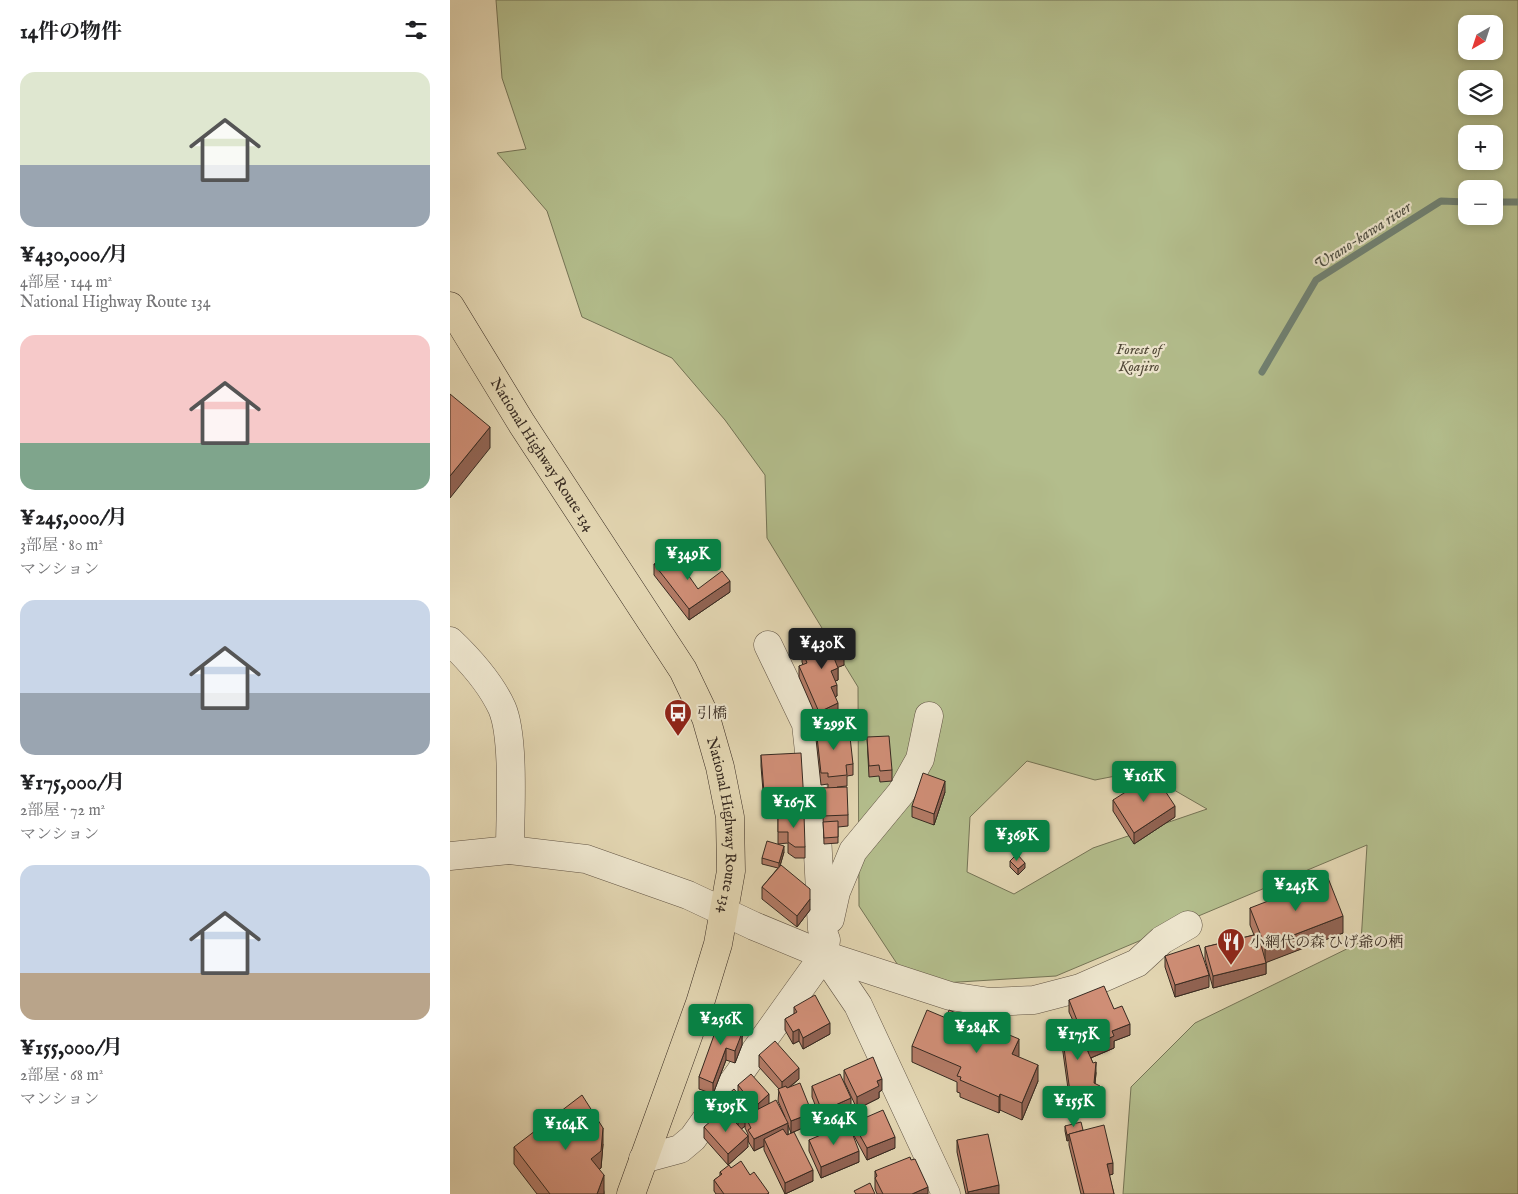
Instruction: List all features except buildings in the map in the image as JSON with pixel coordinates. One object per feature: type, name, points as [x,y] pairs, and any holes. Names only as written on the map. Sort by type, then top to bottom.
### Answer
[{"type":"highway","name":"National Highway Route 134","points":[[450,306],[522,424],[683,670],[706,718],[720,767],[730,817],[731,871],[718,944],[700,1003],[631,1194]]},
{"type":"street","points":[[450,641],[477,668],[502,709],[509,748],[510,850]]},
{"type":"street","points":[[768,645],[806,724],[816,816],[822,929],[825,948],[858,1005],[946,1194]]},
{"type":"street","points":[[643,1159],[680,1149],[693,1138],[825,948],[836,892],[852,851],[906,784],[920,759],[929,716]]},
{"type":"street","points":[[450,856],[510,850],[586,859],[652,880],[724,912],[950,996],[990,1002],[1034,1000],[1080,988],[1137,963],[1162,940],[1188,925]]},
{"type":"green space","name":"Forest of Koajiro","points":[[496,0],[1518,0],[1518,1194],[1123,1194],[1131,1087],[1195,1023],[1361,942],[1367,845],[1056,976],[911,985],[859,906],[858,687],[767,538],[765,475],[725,420],[672,358],[582,317],[547,211],[497,153],[526,149],[502,78]],"holes":[[[1027,761],[1095,780],[1141,771],[1207,809],[1093,848],[1014,894],[967,872],[970,817]]]},
{"type":"waterway","name":"Urano-kawa river","points":[[1262,372],[1316,280],[1441,201],[1458,202]]},
{"type":"waterway","name":"Urano-kawa river","points":[[1503,202],[1518,202]]},
{"type":"place","name":"引橋","points":[[678,737]]},
{"type":"place","name":"小網代の森 ひげ爺の栖","points":[[1231,966]]}]
